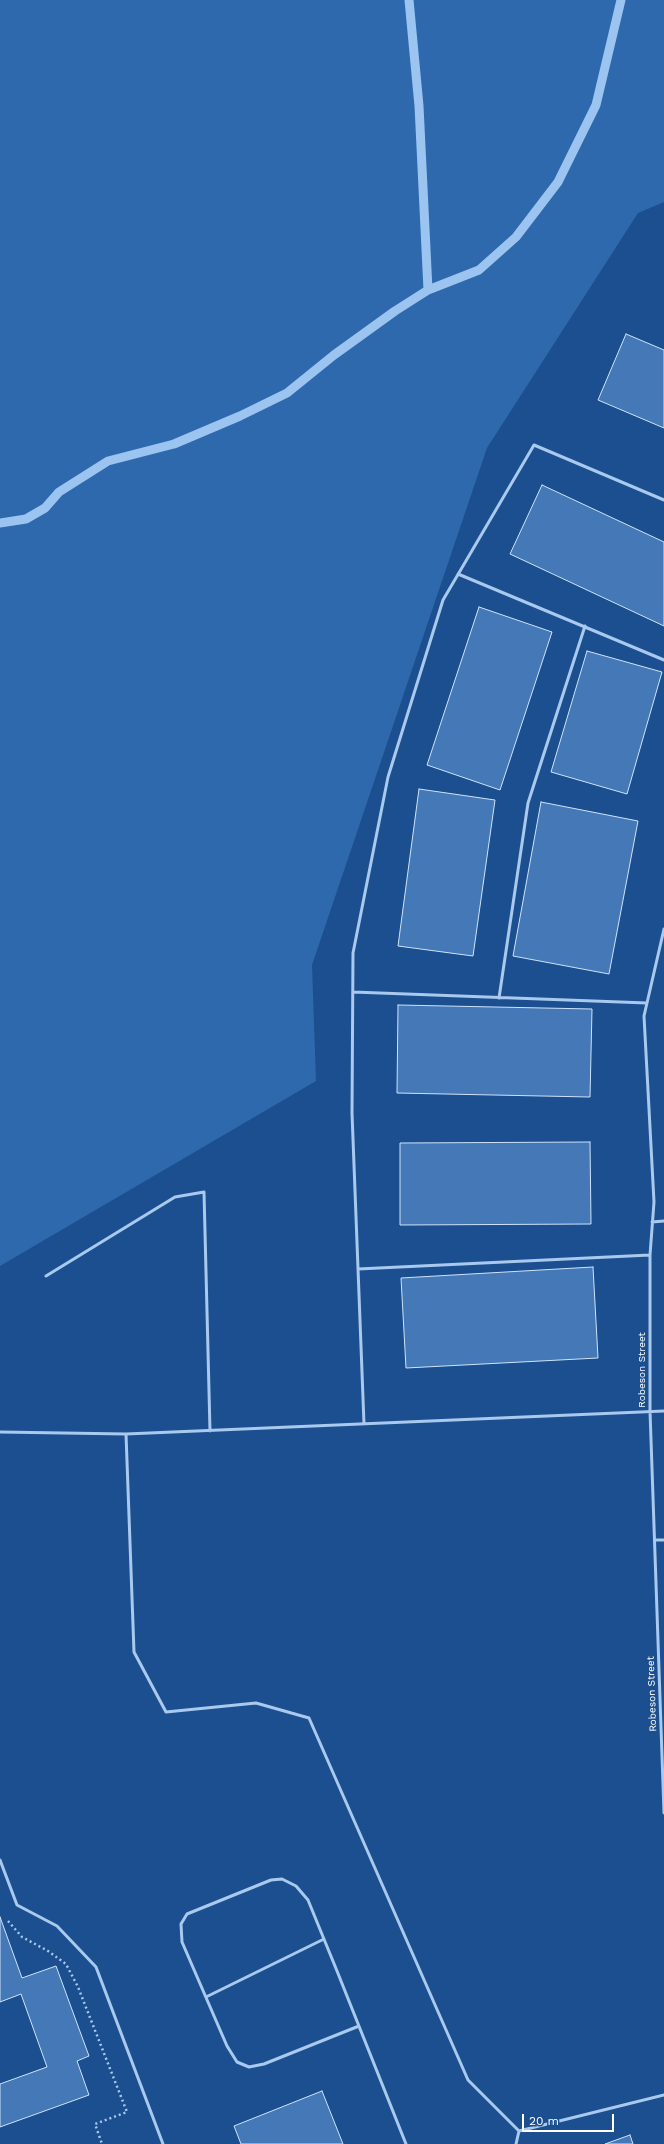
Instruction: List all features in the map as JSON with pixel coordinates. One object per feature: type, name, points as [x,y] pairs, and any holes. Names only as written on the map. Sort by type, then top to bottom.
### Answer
[{"type":"lane","points":[[364,1424],[352,1113],[353,953],[388,777],[443,600],[534,445],[664,500]]},
{"type":"lane","points":[[458,574],[664,660]]},
{"type":"lane","points":[[499,998],[528,803],[585,626]]},
{"type":"lane","name":"Robeson Street","points":[[664,929],[644,1016],[654,1202],[650,1255],[650,1411],[664,1813]]},
{"type":"lane","points":[[353,992],[648,1003]]},
{"type":"lane","points":[[46,1276],[175,1197],[204,1192],[210,1431]]},
{"type":"lane","points":[[652,1222],[664,1221]]},
{"type":"lane","points":[[358,1269],[650,1255]]},
{"type":"lane","points":[[0,1432],[126,1434],[664,1411]]},
{"type":"lane","points":[[126,1434],[134,1652],[166,1712],[256,1704],[309,1718],[468,2080],[519,2131]]},
{"type":"lane","points":[[655,1540],[664,1540]]},
{"type":"lane","points":[[0,1860],[17,1905],[56,1926],[96,1967],[163,2144]]},
{"type":"lane","points":[[359,2026],[264,2064],[248,2067],[237,2062],[227,2046],[182,1942],[181,1924],[187,1914],[271,1880],[282,1879],[296,1886],[308,1900],[324,1938],[406,2144]]},
{"type":"lane","points":[[206,1997],[324,1938]]},
{"type":"lane","points":[[519,2131],[664,2095]]},
{"type":"lane","points":[[516,2144],[519,2131]]},
{"type":"path","points":[[6,1916],[8,1923],[22,1937],[48,1951],[66,1964],[78,1987],[127,2112],[95,2124],[102,2144]]},
{"type":"shaded area","points":[[0,0],[664,0],[664,202],[638,213],[487,448],[312,965],[316,1081],[0,1266]]},
{"type":"building","points":[[626,334],[664,350],[664,428],[598,400]]},
{"type":"building","points":[[542,485],[664,542],[664,626],[510,554]]},
{"type":"building","points":[[479,607],[552,632],[500,790],[427,765]]},
{"type":"building","points":[[587,651],[662,672],[627,794],[551,772]]},
{"type":"building","points":[[419,789],[495,800],[473,956],[398,946]]},
{"type":"building","points":[[541,802],[638,821],[609,974],[513,956]]},
{"type":"building","points":[[398,1005],[592,1009],[590,1097],[397,1093]]},
{"type":"building","points":[[590,1142],[591,1224],[400,1225],[400,1143]]},
{"type":"building","points":[[593,1267],[598,1358],[406,1368],[401,1278]]},
{"type":"building","points":[[0,1917],[22,1978],[56,1966],[89,2056],[77,2061],[89,2095],[0,2127],[0,2084],[47,2067],[21,1994],[0,2002]]},
{"type":"building","points":[[322,2091],[343,2144],[241,2144],[234,2126]]},
{"type":"building","points":[[630,2135],[633,2144],[605,2144]]},
{"type":"waterway","points":[[409,0],[419,106],[428,290]]},
{"type":"waterway","points":[[0,523],[26,519],[45,508],[59,492],[108,461],[174,444],[240,416],[287,393],[334,355],[395,311],[428,290],[479,270],[516,237],[558,182],[596,105],[621,0]]}]
